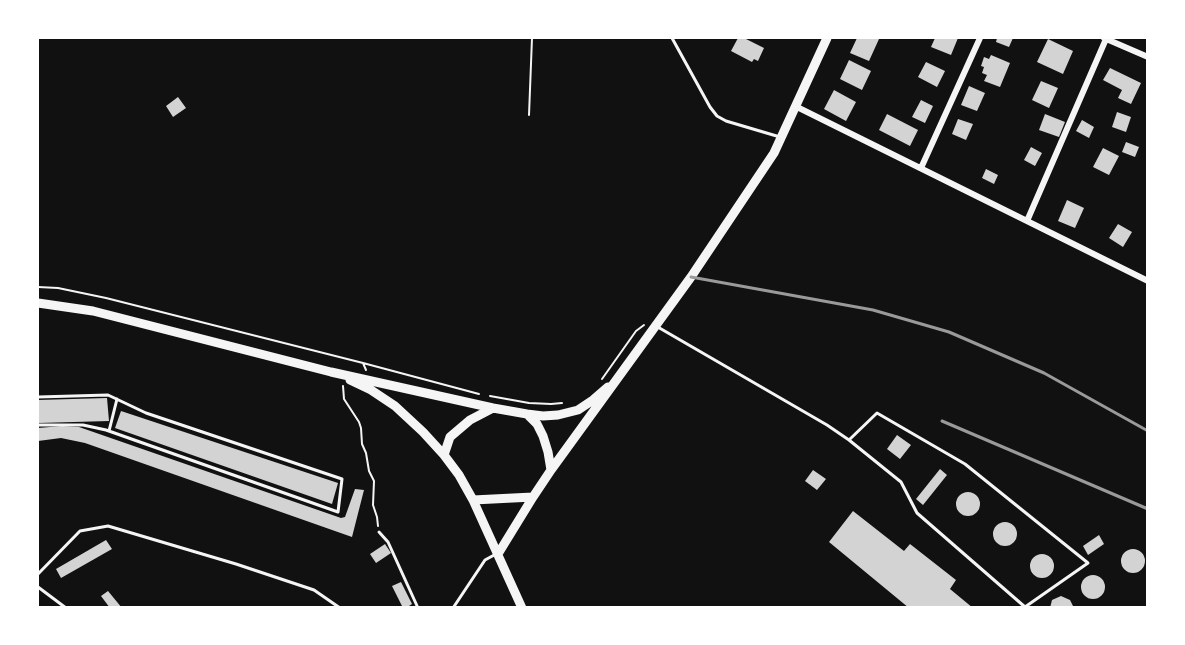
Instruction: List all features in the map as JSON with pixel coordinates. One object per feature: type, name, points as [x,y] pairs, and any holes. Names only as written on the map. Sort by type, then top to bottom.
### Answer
[{"type":"main road","points":[[498,554],[551,470],[622,374],[652,324],[744,199],[774,153],[827,38]]},
{"type":"main road","points":[[38,303],[93,311],[331,372],[526,414],[551,415],[578,410],[622,374]]},
{"type":"main road","points":[[331,372],[371,390],[394,406],[444,455],[473,500],[522,608]]},
{"type":"main road","points":[[444,455],[450,437],[470,420],[493,408]]},
{"type":"main road","points":[[526,414],[537,424],[543,436],[551,470]]},
{"type":"main road","points":[[473,500],[533,497]]},
{"type":"street","points":[[921,168],[980,38]]},
{"type":"street","points":[[1027,221],[1104,38],[1148,57]]},
{"type":"street","points":[[797,106],[1148,281]]},
{"type":"lane","points":[[672,38],[717,116],[726,121],[782,138]]},
{"type":"lane","points":[[652,324],[849,440],[901,482],[917,513],[1024,606],[1088,563],[965,464],[877,413],[849,440]]},
{"type":"lane","points":[[38,397],[108,395],[146,413],[342,479],[338,512],[109,431],[83,425],[38,425]]},
{"type":"lane","points":[[109,431],[117,399]]},
{"type":"lane","points":[[38,574],[80,531],[108,526],[314,590],[340,608]]},
{"type":"lane","points":[[379,532],[388,542],[418,608]]},
{"type":"lane","points":[[453,608],[486,560],[498,554]]},
{"type":"lane","points":[[38,587],[66,608]]},
{"type":"path","points":[[529,115],[532,38]]},
{"type":"path","points":[[38,287],[58,288],[106,298],[485,396],[529,403],[567,402]]},
{"type":"path","points":[[600,382],[636,331],[652,324]]},
{"type":"path","points":[[363,363],[370,380]]},
{"type":"path","points":[[344,377],[342,389],[344,399],[362,428],[362,444],[374,481],[373,505],[379,532]]},
{"type":"building","points":[[738,38],[744,38],[764,48],[758,61],[754,59],[752,62],[731,51]]},
{"type":"building","points":[[857,38],[879,39],[869,61],[850,53]]},
{"type":"building","points":[[935,38],[958,38],[951,55],[931,47]]},
{"type":"building","points":[[997,38],[1013,38],[1009,47],[996,42]]},
{"type":"building","points":[[1048,39],[1073,51],[1063,74],[1037,62]]},
{"type":"building","points":[[991,55],[1010,63],[1000,87],[984,81],[987,75],[982,73],[984,67],[981,66],[984,57],[989,59]]},
{"type":"building","points":[[849,60],[871,71],[862,90],[840,79]]},
{"type":"building","points":[[926,62],[945,71],[937,87],[918,77]]},
{"type":"building","points":[[1110,68],[1141,83],[1131,104],[1118,98],[1122,90],[1103,80]]},
{"type":"building","points":[[1041,81],[1058,88],[1049,108],[1032,100]]},
{"type":"building","points":[[969,86],[985,93],[977,111],[961,105]]},
{"type":"building","points":[[834,90],[856,102],[846,121],[824,109]]},
{"type":"building","points":[[178,97],[186,108],[173,117],[166,106]]},
{"type":"building","points":[[921,100],[933,106],[925,123],[912,117]]},
{"type":"building","points":[[1117,112],[1131,117],[1126,132],[1112,127]]},
{"type":"building","points":[[887,114],[918,130],[910,146],[879,130]]},
{"type":"building","points":[[1045,114],[1065,122],[1059,137],[1039,130]]},
{"type":"building","points":[[958,119],[973,124],[966,140],[952,134]]},
{"type":"building","points":[[1082,120],[1094,127],[1089,138],[1076,131]]},
{"type":"building","points":[[1126,142],[1139,147],[1135,157],[1122,152]]},
{"type":"building","points":[[1031,147],[1042,153],[1035,166],[1024,160]]},
{"type":"building","points":[[1103,148],[1119,156],[1109,175],[1093,167]]},
{"type":"building","points":[[986,169],[998,175],[994,184],[982,178]]},
{"type":"building","points":[[1067,200],[1084,208],[1075,228],[1058,221]]},
{"type":"building","points":[[1118,224],[1132,232],[1123,247],[1109,238]]},
{"type":"building","points":[[107,398],[109,421],[38,423],[38,400]]},
{"type":"building","points":[[121,411],[338,483],[332,504],[115,428]]},
{"type":"building","points":[[79,427],[341,518],[345,517],[355,489],[364,490],[352,537],[85,443],[61,438],[38,441],[38,428]]},
{"type":"building","points":[[897,435],[911,445],[900,459],[887,449]]},
{"type":"building","points":[[940,469],[947,475],[923,505],[916,499]]},
{"type":"building","points":[[813,470],[826,479],[817,490],[805,481]]},
{"type":"building","points":[[968,492],[977,495],[980,504],[977,513],[968,516],[959,513],[956,504],[959,495]]},
{"type":"building","points":[[853,511],[904,551],[910,544],[956,580],[950,589],[973,608],[909,608],[829,542]]},
{"type":"building","points":[[1005,522],[1014,525],[1017,534],[1014,543],[1005,546],[996,543],[993,534],[996,525]]},
{"type":"building","points":[[1099,535],[1104,544],[1088,555],[1083,546]]},
{"type":"building","points":[[106,540],[112,549],[61,578],[56,569]]},
{"type":"building","points":[[385,544],[391,553],[376,563],[370,554]]},
{"type":"building","points":[[1133,549],[1142,552],[1145,561],[1142,570],[1133,573],[1124,570],[1121,561],[1124,552]]},
{"type":"building","points":[[1042,554],[1051,557],[1054,566],[1051,575],[1042,578],[1033,575],[1030,566],[1033,557]]},
{"type":"building","points":[[1093,575],[1102,578],[1105,587],[1102,596],[1093,599],[1084,596],[1081,587],[1084,578]]},
{"type":"building","points":[[401,582],[412,604],[406,608],[403,608],[392,586]]},
{"type":"building","points":[[108,591],[122,608],[110,608],[101,596]]},
{"type":"building","points":[[1061,596],[1070,600],[1074,608],[1050,608],[1052,600]]},
{"type":"railway","points":[[691,277],[873,310],[949,332],[1044,373],[1148,431]]},
{"type":"railway","points":[[942,421],[1148,509]]}]
